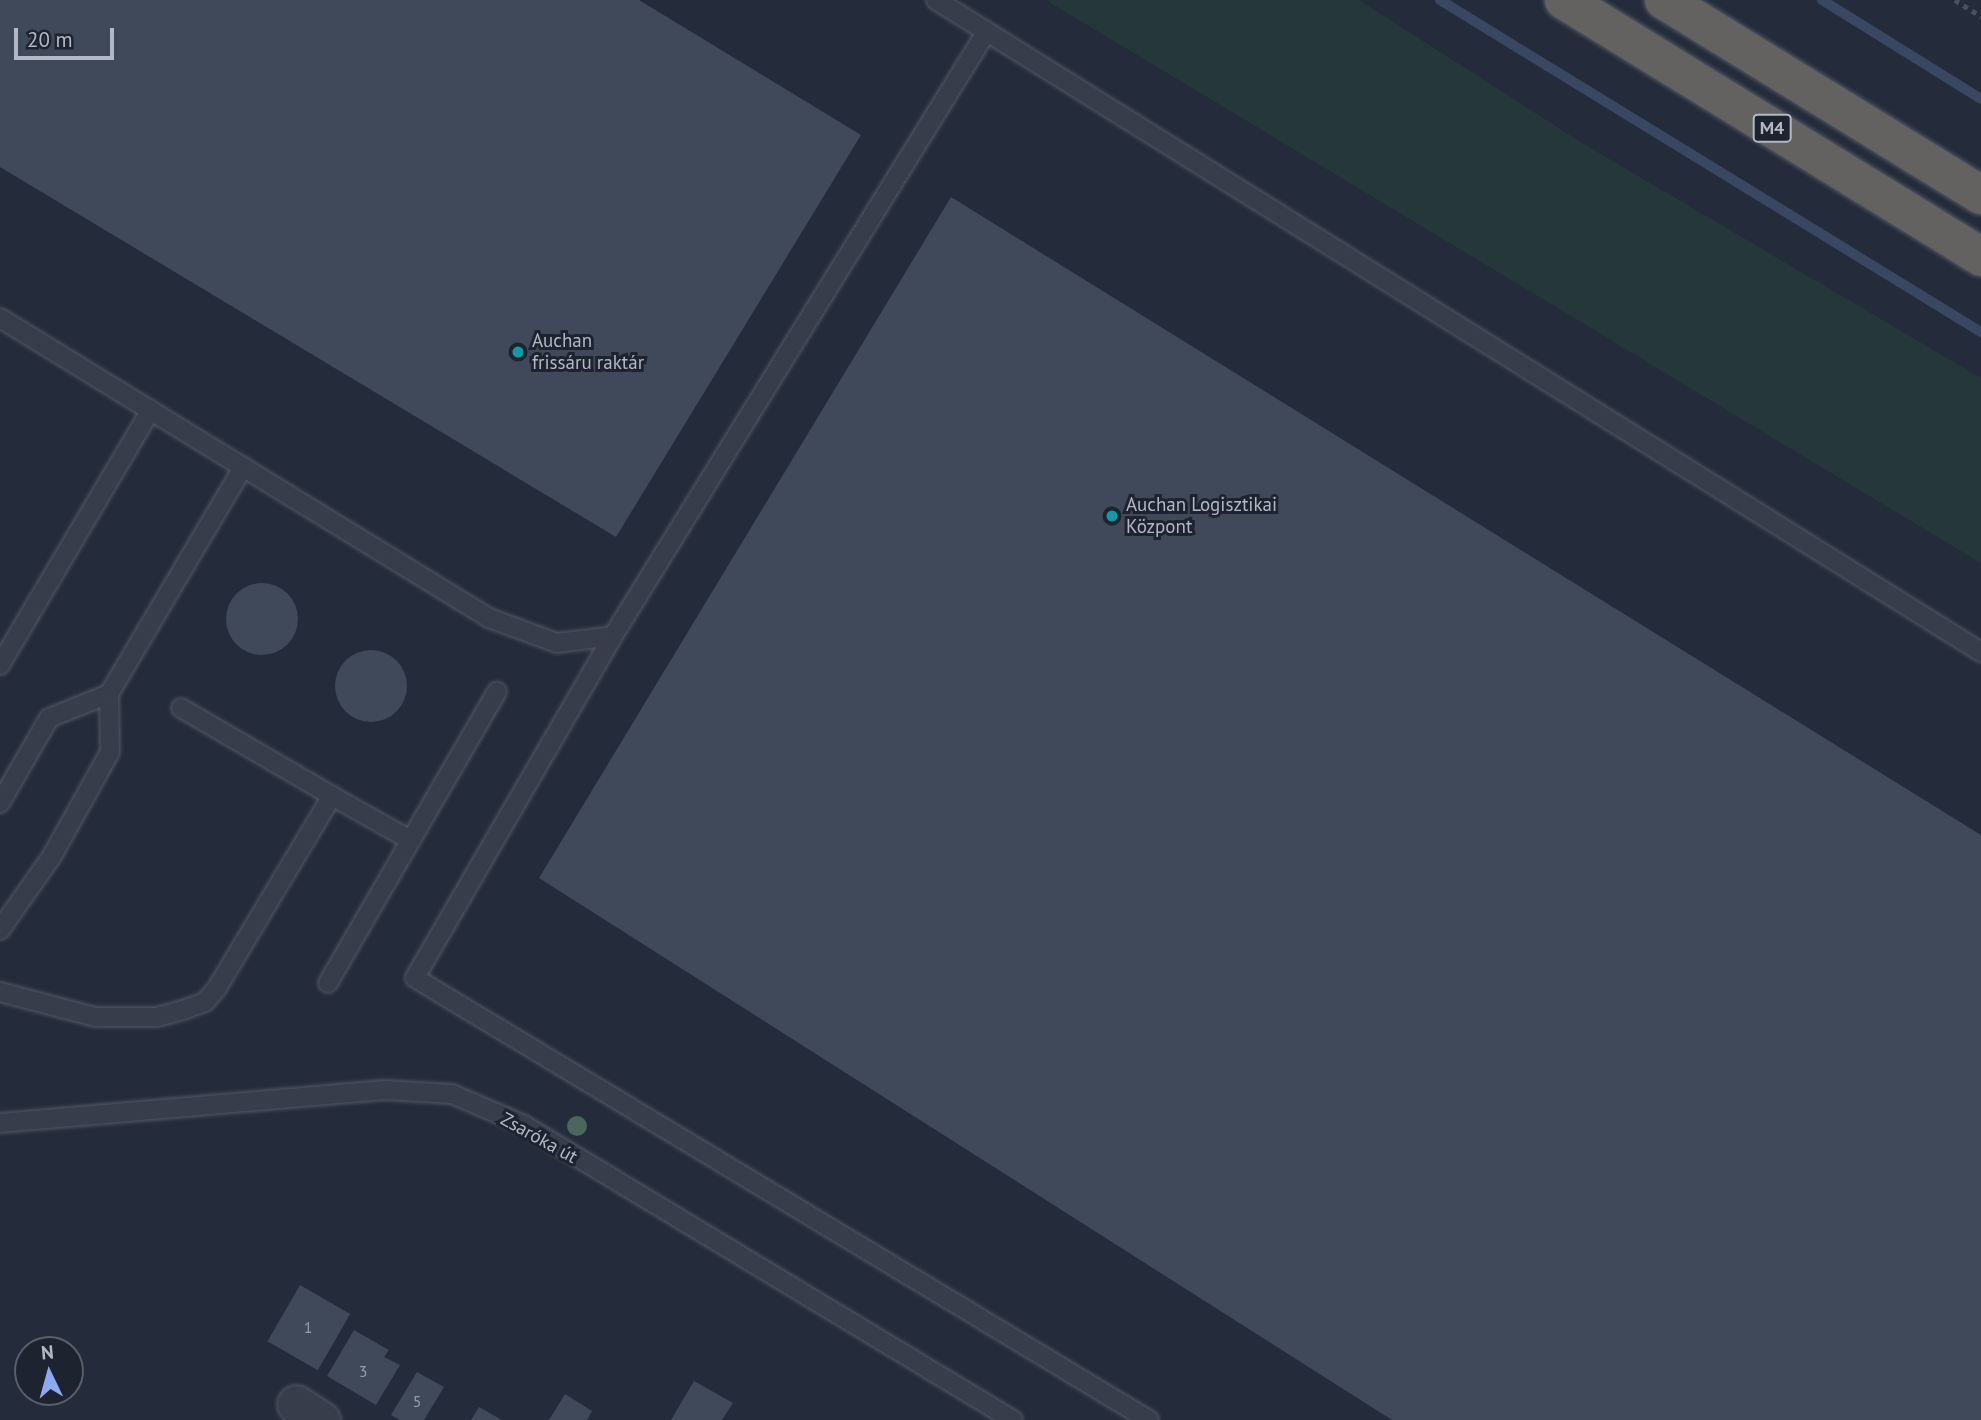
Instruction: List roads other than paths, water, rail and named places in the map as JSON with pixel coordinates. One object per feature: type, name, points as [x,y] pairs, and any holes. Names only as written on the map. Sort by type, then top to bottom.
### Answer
[{"type":"highway","name":"M4","points":[[1563,0],[1981,257]]},
{"type":"highway","points":[[1664,0],[1981,195]]},
{"type":"lane","points":[[936,0],[1981,652]]},
{"type":"lane","points":[[987,31],[613,636],[415,978],[1149,1420]]},
{"type":"lane","points":[[0,318],[489,618],[557,643],[613,636]]},
{"type":"lane","points":[[0,665],[151,410]]},
{"type":"lane","points":[[0,930],[52,856],[110,752],[109,694],[243,467]]},
{"type":"lane","points":[[328,983],[497,691]]},
{"type":"lane","points":[[0,803],[49,718],[109,694]]},
{"type":"lane","points":[[181,708],[410,840]]},
{"type":"lane","points":[[0,992],[95,1017],[124,1019],[157,1017],[205,1002],[217,988],[332,796]]},
{"type":"lane","name":"Zsaróka út","points":[[0,1123],[385,1090],[452,1094],[524,1125],[1013,1420]]},
{"type":"waterway","points":[[1440,0],[1981,332]]},
{"type":"waterway","points":[[1822,0],[1981,99]]},
{"type":"place","name":"Auchan frissáru raktár","points":[[518,352]]},
{"type":"place","name":"Auchan Logisztikai Központ","points":[[1112,516]]}]
